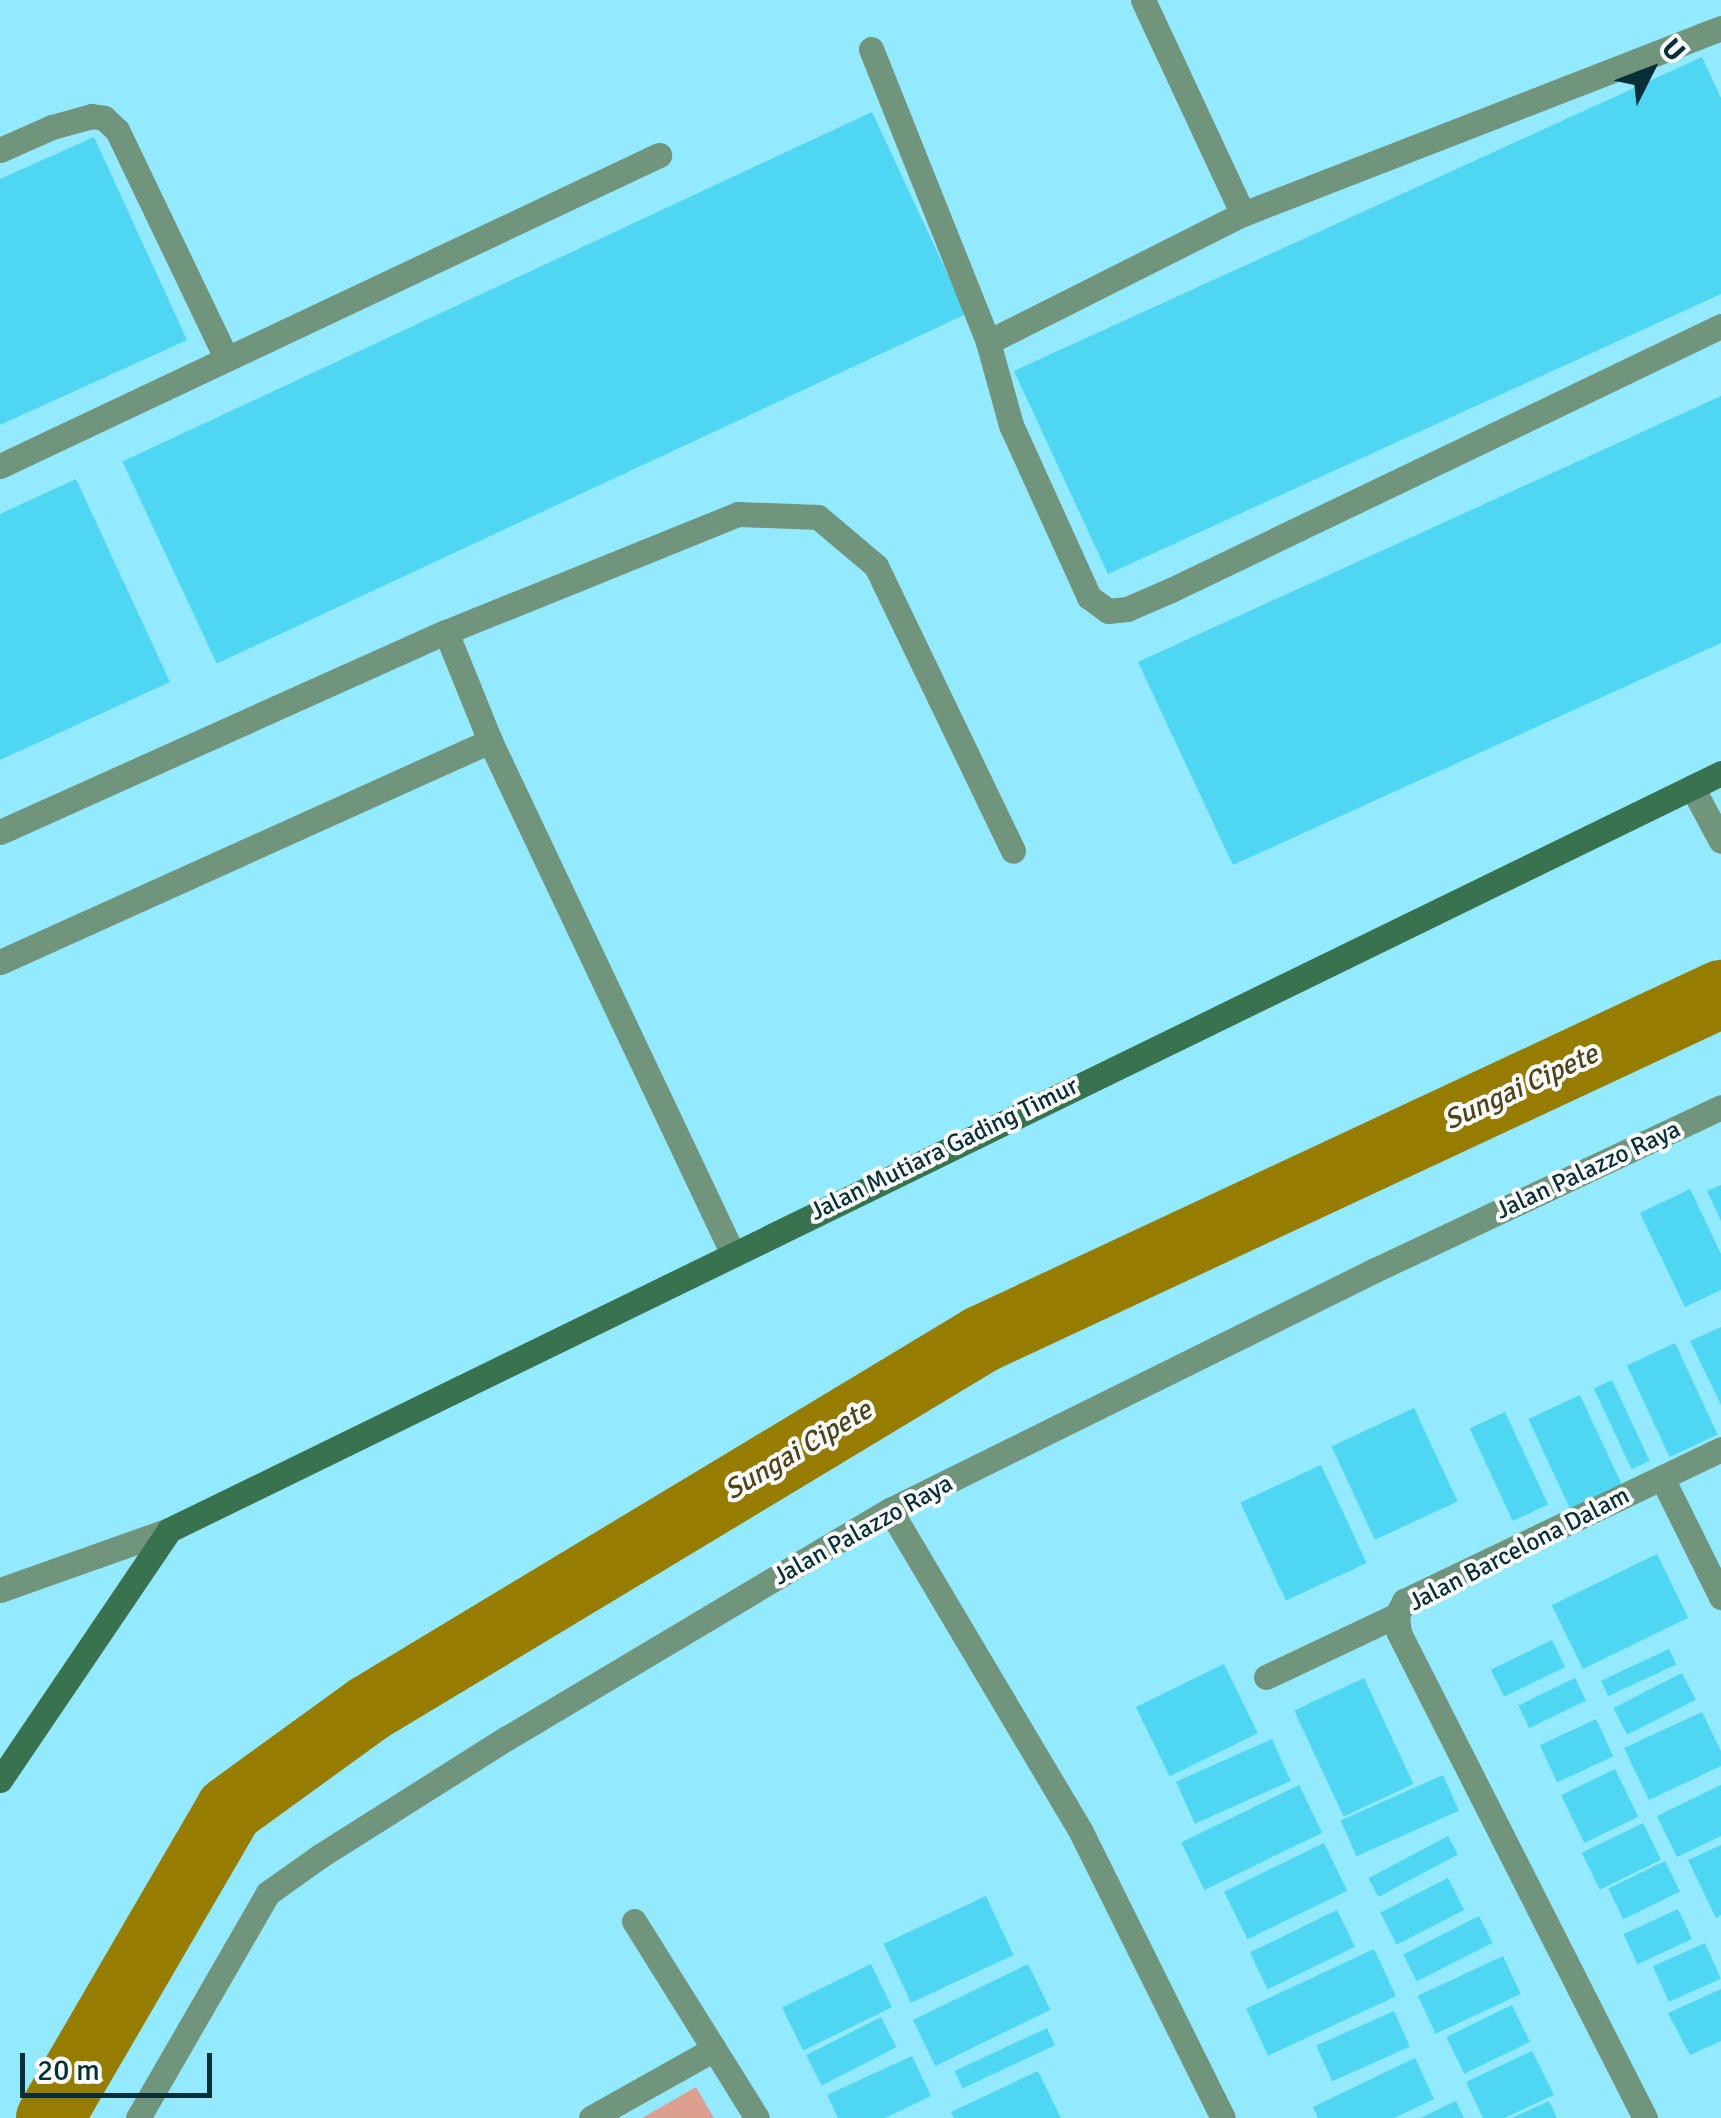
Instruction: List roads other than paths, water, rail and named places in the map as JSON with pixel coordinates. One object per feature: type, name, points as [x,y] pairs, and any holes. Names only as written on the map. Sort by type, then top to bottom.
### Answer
[{"type":"main road","name":"Jalan Mutiara Gading Timur","points":[[0,1780],[168,1530],[1721,773]]},
{"type":"street","points":[[1143,0],[1243,214]]},
{"type":"street","points":[[988,342],[1243,214],[1666,46],[1719,35]]},
{"type":"street","points":[[871,49],[988,342],[1010,424],[1089,597],[1108,611],[1126,609],[1170,590],[1721,326]]},
{"type":"street","points":[[0,150],[52,127],[92,116],[104,118],[116,130],[226,357]]},
{"type":"street","points":[[0,466],[660,155]]},
{"type":"street","points":[[0,832],[446,632],[738,514],[818,517],[876,566],[1013,852]]},
{"type":"street","points":[[446,632],[490,741],[732,1252]]},
{"type":"street","points":[[0,962],[490,741]]},
{"type":"street","points":[[1692,787],[1721,841]]},
{"type":"street","name":"Jalan Palazzo Raya","points":[[138,2118],[268,1893],[507,1738],[890,1510],[1235,1338],[1721,1107]]},
{"type":"street","name":"Jalan Barcelona Dalam","points":[[1266,1677],[1397,1615],[1404,1602],[1721,1449]]},
{"type":"street","points":[[1662,1478],[1721,1597]]},
{"type":"street","points":[[890,1510],[1081,1832],[1224,2118]]},
{"type":"street","name":"Jalan Mutiara Gading Timur","points":[[0,1590],[168,1530]]},
{"type":"street","points":[[1397,1615],[1399,1633],[1645,2118]]},
{"type":"street","points":[[634,1922],[757,2118]]},
{"type":"street","points":[[591,2118],[714,2049]]},
{"type":"waterway","name":"Sungai Cipete","points":[[50,2118],[229,1810],[368,1709],[982,1339],[1721,994]]}]
